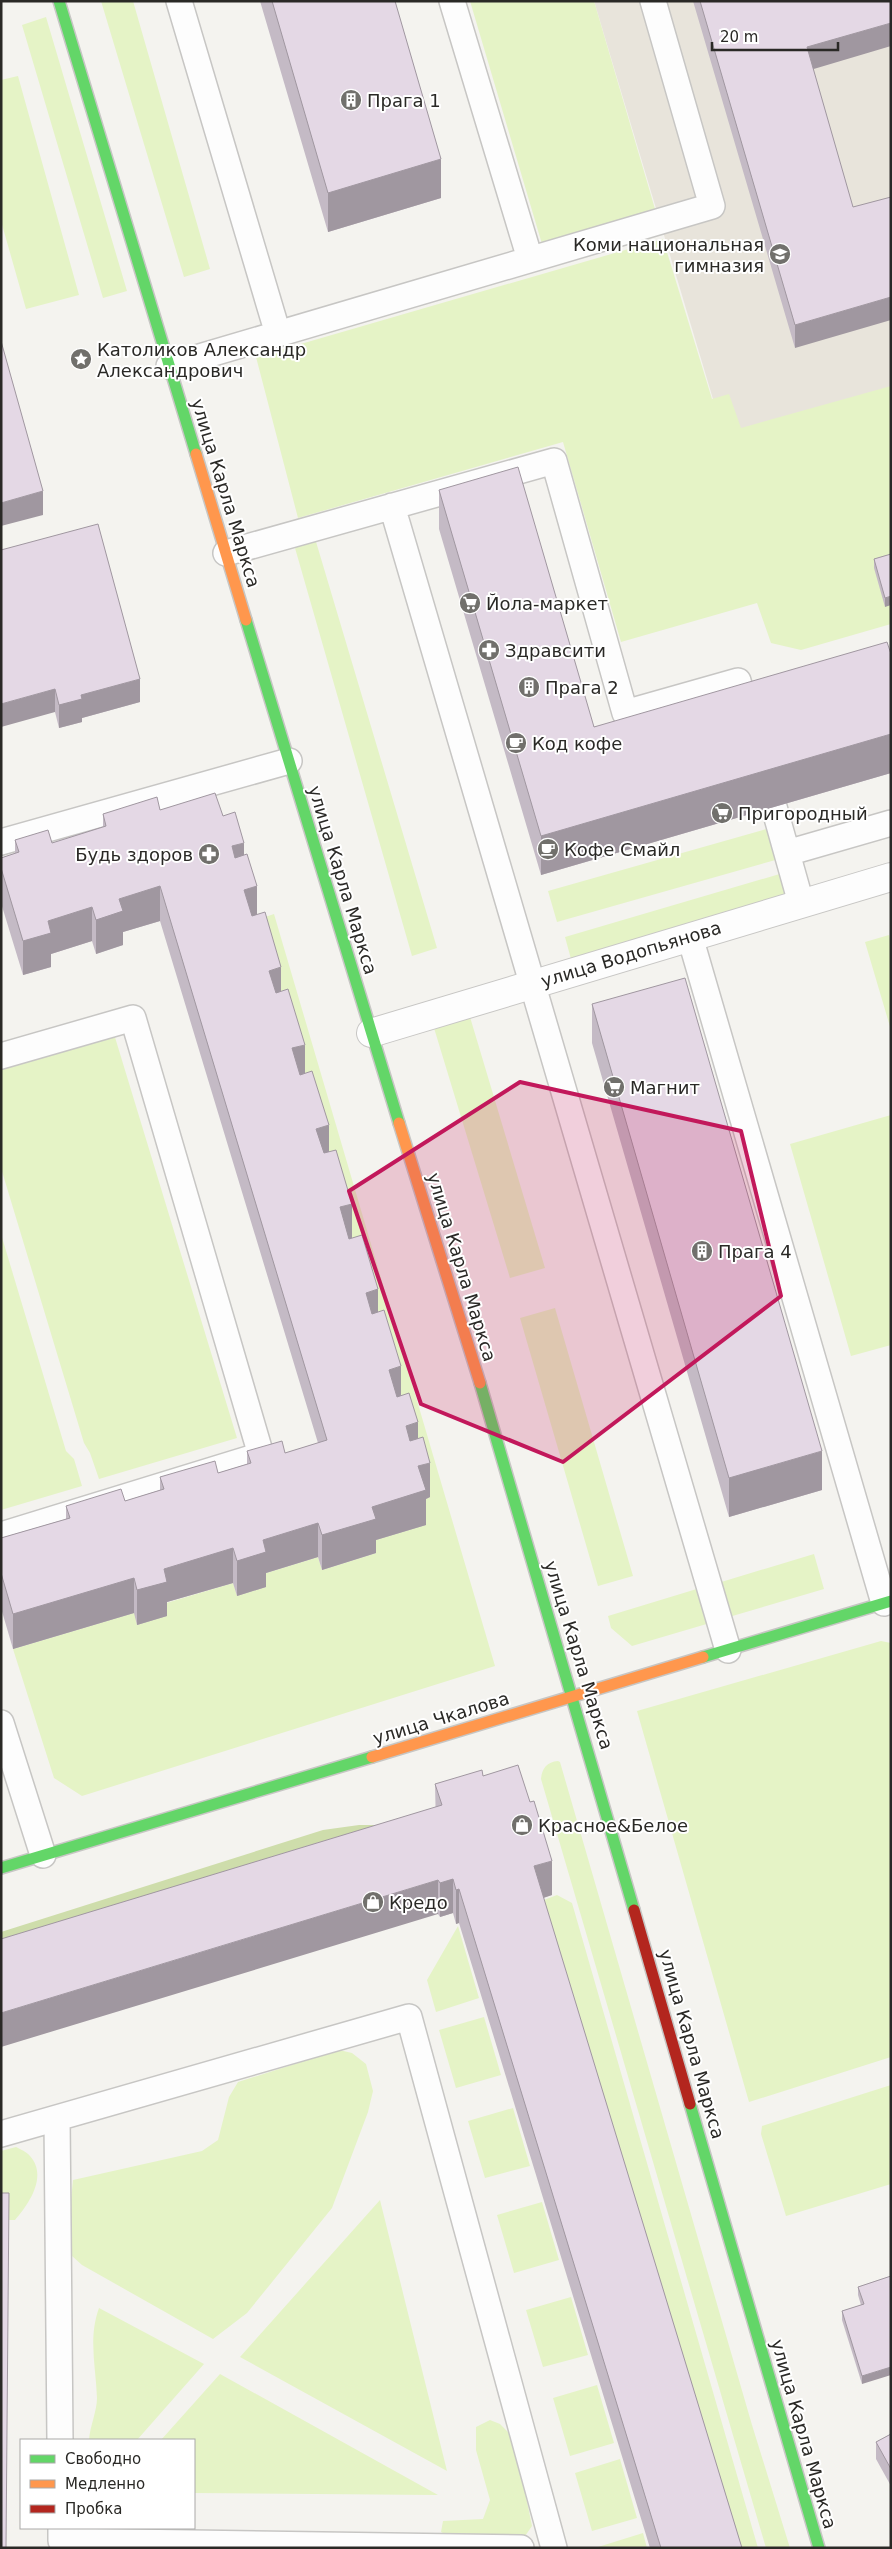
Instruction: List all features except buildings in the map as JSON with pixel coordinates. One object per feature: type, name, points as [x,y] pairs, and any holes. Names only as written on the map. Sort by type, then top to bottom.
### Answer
[{"type":"street","name":"улица Карла Маркса","points":[[59,1],[371,1032],[504,1461],[819,2548]]},
{"type":"street","name":"улица Водопьянова","points":[[371,1032],[891,877]]},
{"type":"street","name":"улица Чкалова","points":[[1,1868],[888,1602]]},
{"type":"lane","points":[[179,1],[278,334]]},
{"type":"lane","points":[[452,1],[530,260]]},
{"type":"lane","points":[[169,366],[712,206],[653,1]]},
{"type":"lane","points":[[226,553],[554,461],[625,713],[738,681],[749,721]]},
{"type":"lane","points":[[392,506],[728,1650]]},
{"type":"lane","points":[[1,842],[289,760]]},
{"type":"lane","points":[[774,807],[801,903]]},
{"type":"lane","points":[[787,853],[891,823]]},
{"type":"lane","points":[[690,937],[888,1602]]},
{"type":"lane","points":[[1,1056],[133,1018],[261,1455],[1,1535]]},
{"type":"lane","points":[[1,1723],[43,1855]]},
{"type":"lane","points":[[1,2134],[409,2017],[554,2548]]},
{"type":"lane","points":[[57,2118],[60,2439]]},
{"type":"lane","points":[[61,2529],[61,2541],[521,2548]]},
{"type":"highlighted area","points":[[520,1082],[741,1131],[781,1296],[563,1462],[421,1404],[349,1191]]},
{"type":"shaded area","name":"Коми национальная гимназия","points":[[594,1],[891,1],[891,563],[745,506]]},
{"type":"green space","points":[[101,1],[133,1],[210,269],[184,277]]},
{"type":"green space","points":[[470,1],[594,1],[655,209],[542,244]]},
{"type":"green space","points":[[46,17],[127,291],[103,298],[22,25]]},
{"type":"green space","points":[[18,76],[79,295],[26,309],[1,221],[1,80]]},
{"type":"green space","points":[[663,239],[712,399],[729,394],[741,428],[891,386],[891,624],[801,650],[771,643],[757,603],[621,642],[563,442],[298,518],[256,357]]},
{"type":"green space","points":[[314,535],[437,948],[412,956],[293,541]]},
{"type":"green space","points":[[770,828],[779,859],[557,922],[548,891]]},
{"type":"green space","points":[[783,873],[790,895],[571,959],[565,937]]},
{"type":"green space","points":[[274,914],[495,1666],[82,1796],[54,1778],[13,1649],[233,1583],[237,1595],[266,1587],[263,1574],[318,1557],[322,1570],[376,1553],[244,924]]},
{"type":"green space","points":[[889,935],[891,942],[891,1030],[865,942]]},
{"type":"green space","points":[[470,1017],[545,1268],[510,1278],[434,1028]]},
{"type":"green space","points":[[114,1034],[237,1438],[99,1479],[90,1453],[84,1443],[1,1168],[1,1072],[2,1066]]},
{"type":"green space","points":[[891,1115],[891,1345],[851,1356],[790,1144]]},
{"type":"green space","points":[[1,1234],[66,1451],[74,1459],[82,1486],[1,1510]]},
{"type":"green space","points":[[555,1308],[633,1576],[598,1586],[520,1318]]},
{"type":"green space","points":[[814,1554],[824,1589],[729,1617],[718,1583]]},
{"type":"green space","points":[[700,1588],[710,1623],[632,1646],[611,1628],[608,1616]]},
{"type":"green space","points":[[881,1641],[891,1643],[891,2057],[749,2102],[637,1711]]},
{"type":"green space","points":[[558,1761],[560,1762],[752,2425],[790,2548],[766,2548],[541,1779],[546,1766]]},
{"type":"green space","points":[[359,1825],[387,1825],[1,1969],[1,1932],[323,1830]]},
{"type":"green space","points":[[557,1895],[572,1903],[758,2548],[733,2548],[536,1903]]},
{"type":"green space","points":[[458,1926],[479,1998],[436,2012],[427,1980]]},
{"type":"green space","points":[[484,2017],[501,2075],[456,2088],[439,2030]]},
{"type":"green space","points":[[339,2050],[352,2053],[366,2064],[373,2091],[368,2112],[332,2208],[247,2313],[213,2339],[82,2265],[72,2256],[68,2228],[73,2180],[202,2151],[218,2140],[229,2097],[238,2082]]},
{"type":"green space","points":[[891,2085],[891,2184],[786,2216],[761,2134],[762,2126]]},
{"type":"green space","points":[[513,2108],[530,2166],[485,2178],[468,2121]]},
{"type":"green space","points":[[16,2147],[29,2155],[35,2164],[37,2181],[31,2198],[15,2220],[1,2220],[1,2151]]},
{"type":"green space","points":[[380,2200],[447,2471],[240,2357]]},
{"type":"green space","points":[[542,2202],[559,2260],[514,2273],[497,2215]]},
{"type":"green space","points":[[571,2297],[588,2355],[543,2367],[526,2310]]},
{"type":"green space","points":[[99,2308],[204,2364],[138,2439],[89,2439],[97,2403],[93,2342]]},
{"type":"green space","points":[[220,2374],[438,2495],[195,2493],[195,2439],[162,2439]]},
{"type":"green space","points":[[597,2385],[614,2443],[570,2456],[553,2398]]},
{"type":"green space","points":[[490,2420],[500,2424],[514,2438],[532,2526],[523,2539],[453,2538],[441,2532],[443,2521],[483,2519],[490,2500],[476,2450],[476,2427]]},
{"type":"green space","points":[[620,2459],[637,2518],[592,2531],[575,2473]]},
{"type":"green space","points":[[643,2533],[647,2548],[598,2547]]},
{"type":"traffic: fast","points":[[59,1],[196,454]]},
{"type":"traffic: fast","points":[[246,620],[399,1123]]},
{"type":"traffic: fast","points":[[480,1383],[634,1910]]},
{"type":"traffic: fast","points":[[703,1657],[891,1601]]},
{"type":"traffic: fast","points":[[1,1868],[372,1757]]},
{"type":"traffic: fast","points":[[690,2104],[819,2548]]},
{"type":"traffic: slow","points":[[196,454],[246,620]]},
{"type":"traffic: slow","points":[[399,1123],[480,1383]]},
{"type":"traffic: slow","points":[[372,1757],[703,1657]]},
{"type":"traffic: jam","points":[[634,1910],[690,2104]]},
{"type":"place","name":"Прага 1","points":[[351,100]]},
{"type":"place","name":"Коми национальная гимназия","points":[[780,254]]},
{"type":"place","name":"Католиков Александр Александрович","points":[[81,359]]},
{"type":"place","name":"Йола-маркет","points":[[470,603]]},
{"type":"place","name":"Здравсити","points":[[489,650]]},
{"type":"place","name":"Прага 2","points":[[529,687]]},
{"type":"place","name":"Код кофе","points":[[516,743]]},
{"type":"place","name":"Пригородный","points":[[722,813]]},
{"type":"place","name":"Кофе Смайл","points":[[548,849]]},
{"type":"place","name":"Будь здоров","points":[[209,854]]},
{"type":"place","name":"Магнит","points":[[614,1087]]},
{"type":"place","name":"Прага 4","points":[[702,1251]]},
{"type":"place","name":"Красное&Белое","points":[[522,1825]]},
{"type":"place","name":"Кредо","points":[[373,1902]]}]
